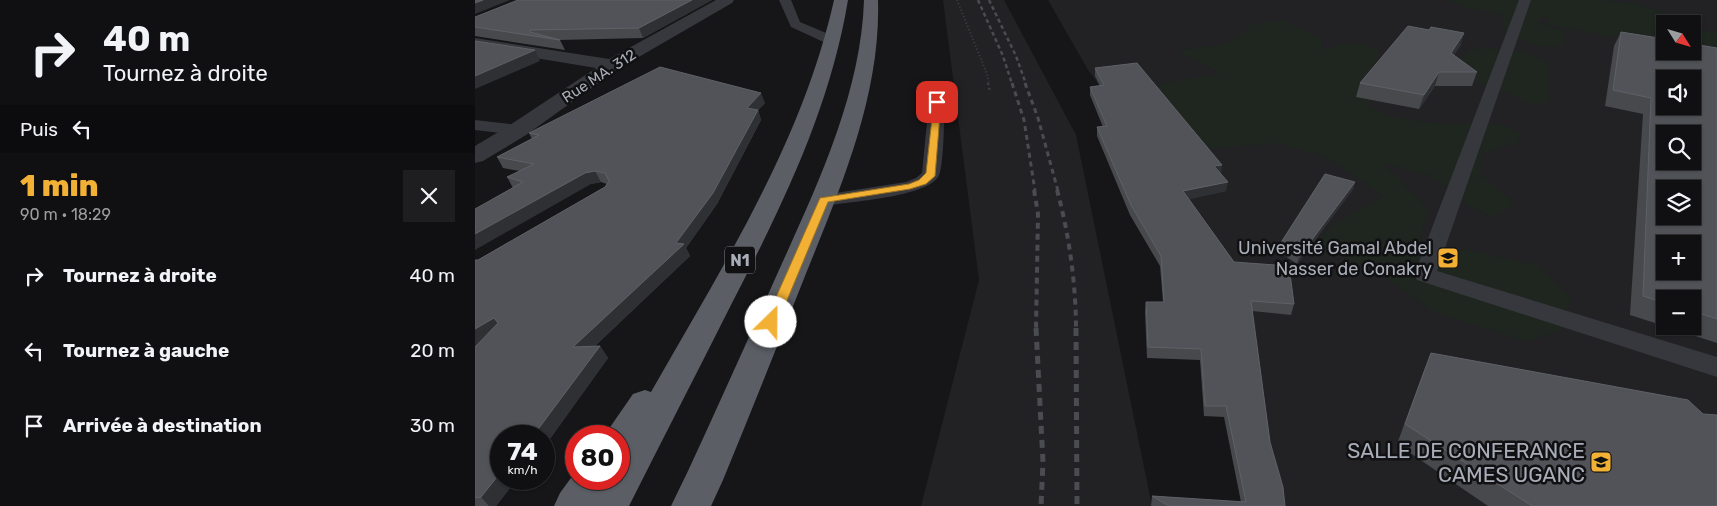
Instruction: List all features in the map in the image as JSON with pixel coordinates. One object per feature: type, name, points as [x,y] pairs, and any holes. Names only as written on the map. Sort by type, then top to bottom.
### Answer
[{"type":"highway","name":"N1","points":[[608,506],[768,208],[804,127],[833,41],[841,0]]},
{"type":"highway","points":[[691,506],[704,480],[823,200],[856,110],[871,19],[871,0]]},
{"type":"highway","points":[[630,426],[723,287],[768,208]]},
{"type":"highway","points":[[574,506],[585,490]]},
{"type":"street","name":"Rue MA. 312","points":[[475,156],[518,130],[612,65],[727,0]]},
{"type":"street","points":[[475,43],[612,65]]},
{"type":"lane","points":[[785,0],[795,24],[833,41]]},
{"type":"lane","points":[[1525,0],[1425,275],[1717,367]]},
{"type":"lane","points":[[823,200],[910,186],[923,182],[931,174],[937,102]]},
{"type":"lane","points":[[475,125],[518,130]]},
{"type":"path","points":[[957,0],[987,74],[990,92]]},
{"type":"shaded area","points":[[943,0],[1004,0],[1076,135],[1152,506],[921,506],[979,280]]},
{"type":"shaded area","name":"Université Gamal Abdel Nasser de Conakry","points":[[1048,0],[1717,0],[1717,506],[1261,506],[1242,274],[1088,70]]},
{"type":"shaded area","points":[[1447,0],[1600,0],[1637,4],[1665,13],[1664,15],[1656,15],[1656,45],[1547,24],[1550,18],[1540,18],[1538,22],[1566,32],[1563,45],[1546,47],[1526,42],[1504,30],[1503,15],[1465,7]]},
{"type":"shaded area","points":[[1282,20],[1321,38],[1323,50],[1359,44],[1379,51],[1369,108],[1388,116],[1432,123],[1504,125],[1522,133],[1517,143],[1482,153],[1480,174],[1514,203],[1494,218],[1471,207],[1431,176],[1383,163],[1429,210],[1419,239],[1448,258],[1463,249],[1538,265],[1571,299],[1562,329],[1528,342],[1434,312],[1381,273],[1316,245],[1333,225],[1384,196],[1326,157],[1278,143],[1197,150],[1147,102],[1161,84],[1221,73],[1178,52],[1226,43],[1243,33],[1252,24]]},
{"type":"shaded area","points":[[1701,30],[1717,33],[1717,57],[1701,53]]},
{"type":"shaded area","points":[[1474,48],[1513,50],[1540,58],[1548,64],[1549,103],[1527,103],[1506,92],[1478,83],[1459,72],[1463,58]]},
{"type":"building","points":[[518,0],[692,0],[639,28],[530,30],[530,32],[560,40],[475,27],[475,17]]},
{"type":"building","points":[[1408,26],[1429,30],[1431,27],[1464,33],[1451,53],[1477,72],[1439,72],[1424,95],[1360,83]]},
{"type":"building","points":[[1621,32],[1656,38],[1656,60],[1701,60],[1701,45],[1717,48],[1717,319],[1701,314],[1701,290],[1656,290],[1656,300],[1643,296],[1651,98],[1613,90]]},
{"type":"building","points":[[475,41],[535,50],[475,76]]},
{"type":"building","points":[[1137,63],[1222,165],[1214,166],[1228,182],[1183,191],[1234,262],[1289,266],[1294,304],[1251,301],[1270,442],[1283,487],[1285,506],[1169,506],[1152,496],[1246,502],[1226,406],[1205,406],[1201,349],[1148,347],[1146,302],[1164,302],[1161,256],[1131,205],[1097,127],[1107,126],[1090,87],[1104,85],[1095,68]]},
{"type":"building","points":[[660,67],[761,93],[747,108],[758,110],[713,193],[676,243],[684,244],[573,347],[600,346],[541,425],[490,425],[490,486],[481,497],[475,498],[475,347],[498,323],[494,318],[475,329],[475,260],[605,187],[609,181],[605,173],[595,171],[585,173],[475,234],[475,209],[523,182],[507,177],[534,164],[497,157],[539,135],[529,133]]},
{"type":"building","points":[[1325,174],[1355,182],[1299,257],[1280,244]]},
{"type":"building","points":[[1431,353],[1688,400],[1703,414],[1717,415],[1717,506],[1532,506],[1405,424]]},
{"type":"railway","points":[[978,0],[1003,56],[1012,84]]},
{"type":"railway","points":[[989,0],[1016,56],[1026,84]]},
{"type":"railway","points":[[1012,83],[1024,120],[1035,191]]},
{"type":"railway","points":[[1025,83],[1038,118],[1058,191]]},
{"type":"railway","points":[[1034,190],[1038,214],[1036,328]]},
{"type":"railway","points":[[1057,190],[1071,259],[1076,329]]},
{"type":"railway","points":[[1036,328],[1043,462],[1041,506]]},
{"type":"railway","points":[[1076,328],[1077,506]]},
{"type":"place","name":"Université Gamal Abdel Nasser de Conakry","points":[[1448,258]]},
{"type":"place","name":"SALLE DE CONFERANCE CAMES UGANC","points":[[1601,462]]},
{"type":"route","points":[[771,322],[823,200],[910,186],[923,182],[931,174],[937,102]]}]
